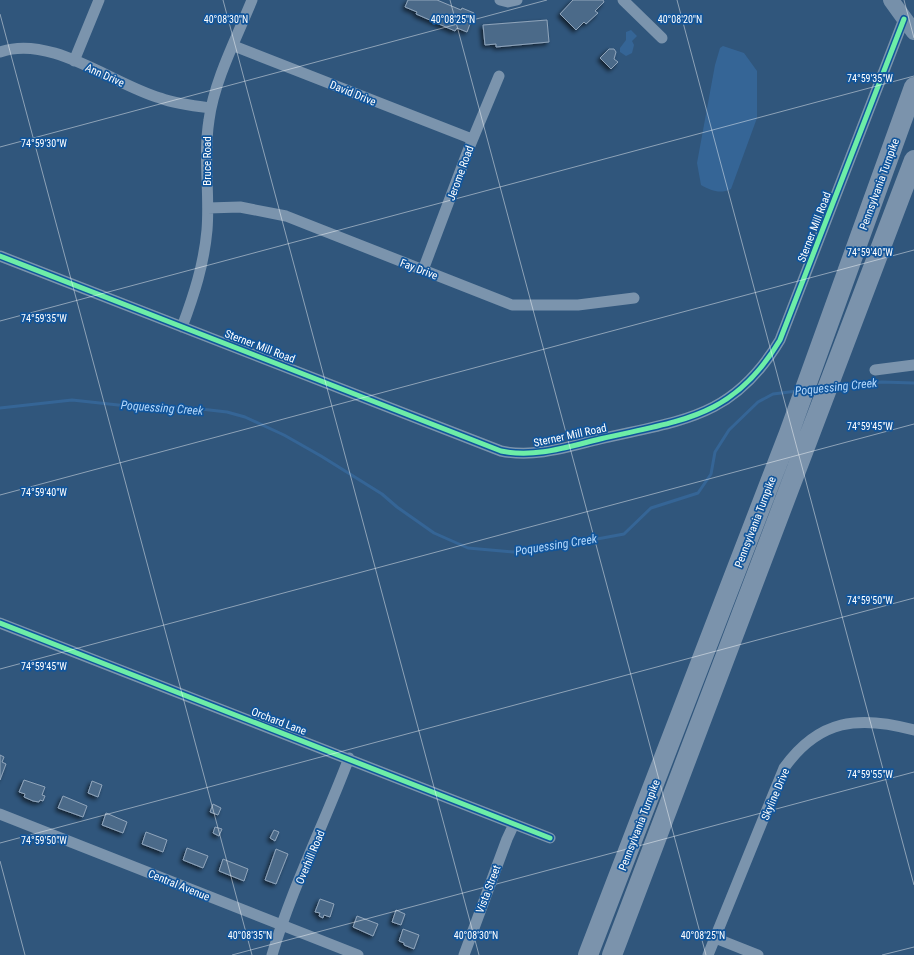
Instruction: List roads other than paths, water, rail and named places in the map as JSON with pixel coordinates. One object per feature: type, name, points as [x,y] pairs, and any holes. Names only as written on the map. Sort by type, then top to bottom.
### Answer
[{"type":"highway","name":"Pennsylvania Turnpike","points":[[588,955],[789,433],[914,87]]},
{"type":"highway","name":"Pennsylvania Turnpike","points":[[612,955],[914,160]]},
{"type":"main road","points":[[891,0],[914,32]]},
{"type":"street","points":[[74,61],[99,0]]},
{"type":"street","name":"Bruce Road","points":[[182,327],[199,280],[207,230],[208,208],[206,157],[211,108],[219,81],[252,0]]},
{"type":"street","points":[[500,0],[508,2],[517,0]]},
{"type":"street","points":[[623,0],[662,38]]},
{"type":"street","name":"Sterner Mill Road","points":[[0,256],[501,451],[518,454],[542,453],[663,426],[700,414],[723,402],[747,383],[769,359],[780,340],[904,19]]},
{"type":"street","name":"David Drive","points":[[234,46],[472,139]]},
{"type":"street","name":"Ann Drive","points":[[0,52],[17,48],[44,49],[160,98],[211,108]]},
{"type":"street","name":"Jerome Road","points":[[423,270],[472,139],[499,76]]},
{"type":"street","name":"Fay Drive","points":[[208,208],[240,207],[286,216],[512,305],[578,305],[634,298]]},
{"type":"street","points":[[875,370],[914,365]]},
{"type":"street","name":"Orchard Lane","points":[[0,623],[87,656],[136,677],[349,758],[550,838]]},
{"type":"street","name":"Skyline Drive","points":[[708,955],[784,768],[792,757],[813,738],[839,726],[852,722],[892,724],[914,730]]},
{"type":"street","name":"Overhill Road","points":[[272,955],[281,925],[330,810],[349,758]]},
{"type":"street","name":"Central Avenue","points":[[0,814],[358,955]]},
{"type":"street","name":"Vista Street","points":[[464,955],[514,824]]},
{"type":"street","points":[[715,938],[758,955]]},
{"type":"water","points":[[631,30],[637,36],[632,41],[634,45],[632,53],[626,56],[620,52],[620,48],[626,40],[626,32]]},
{"type":"water","points":[[723,46],[744,53],[757,71],[757,118],[731,189],[720,192],[701,185],[697,163],[715,65],[720,48]]},
{"type":"waterway","name":"Poquessing Creek","points":[[836,385],[882,382],[914,383]]},
{"type":"waterway","name":"Poquessing Creek","points":[[0,408],[72,400],[146,408],[183,407],[227,412],[245,417],[284,435],[321,456],[382,494],[397,507],[434,533],[468,548],[513,552],[554,547],[624,534],[651,508],[698,493],[711,474],[715,452],[729,430],[758,402],[773,394],[797,391]]}]
